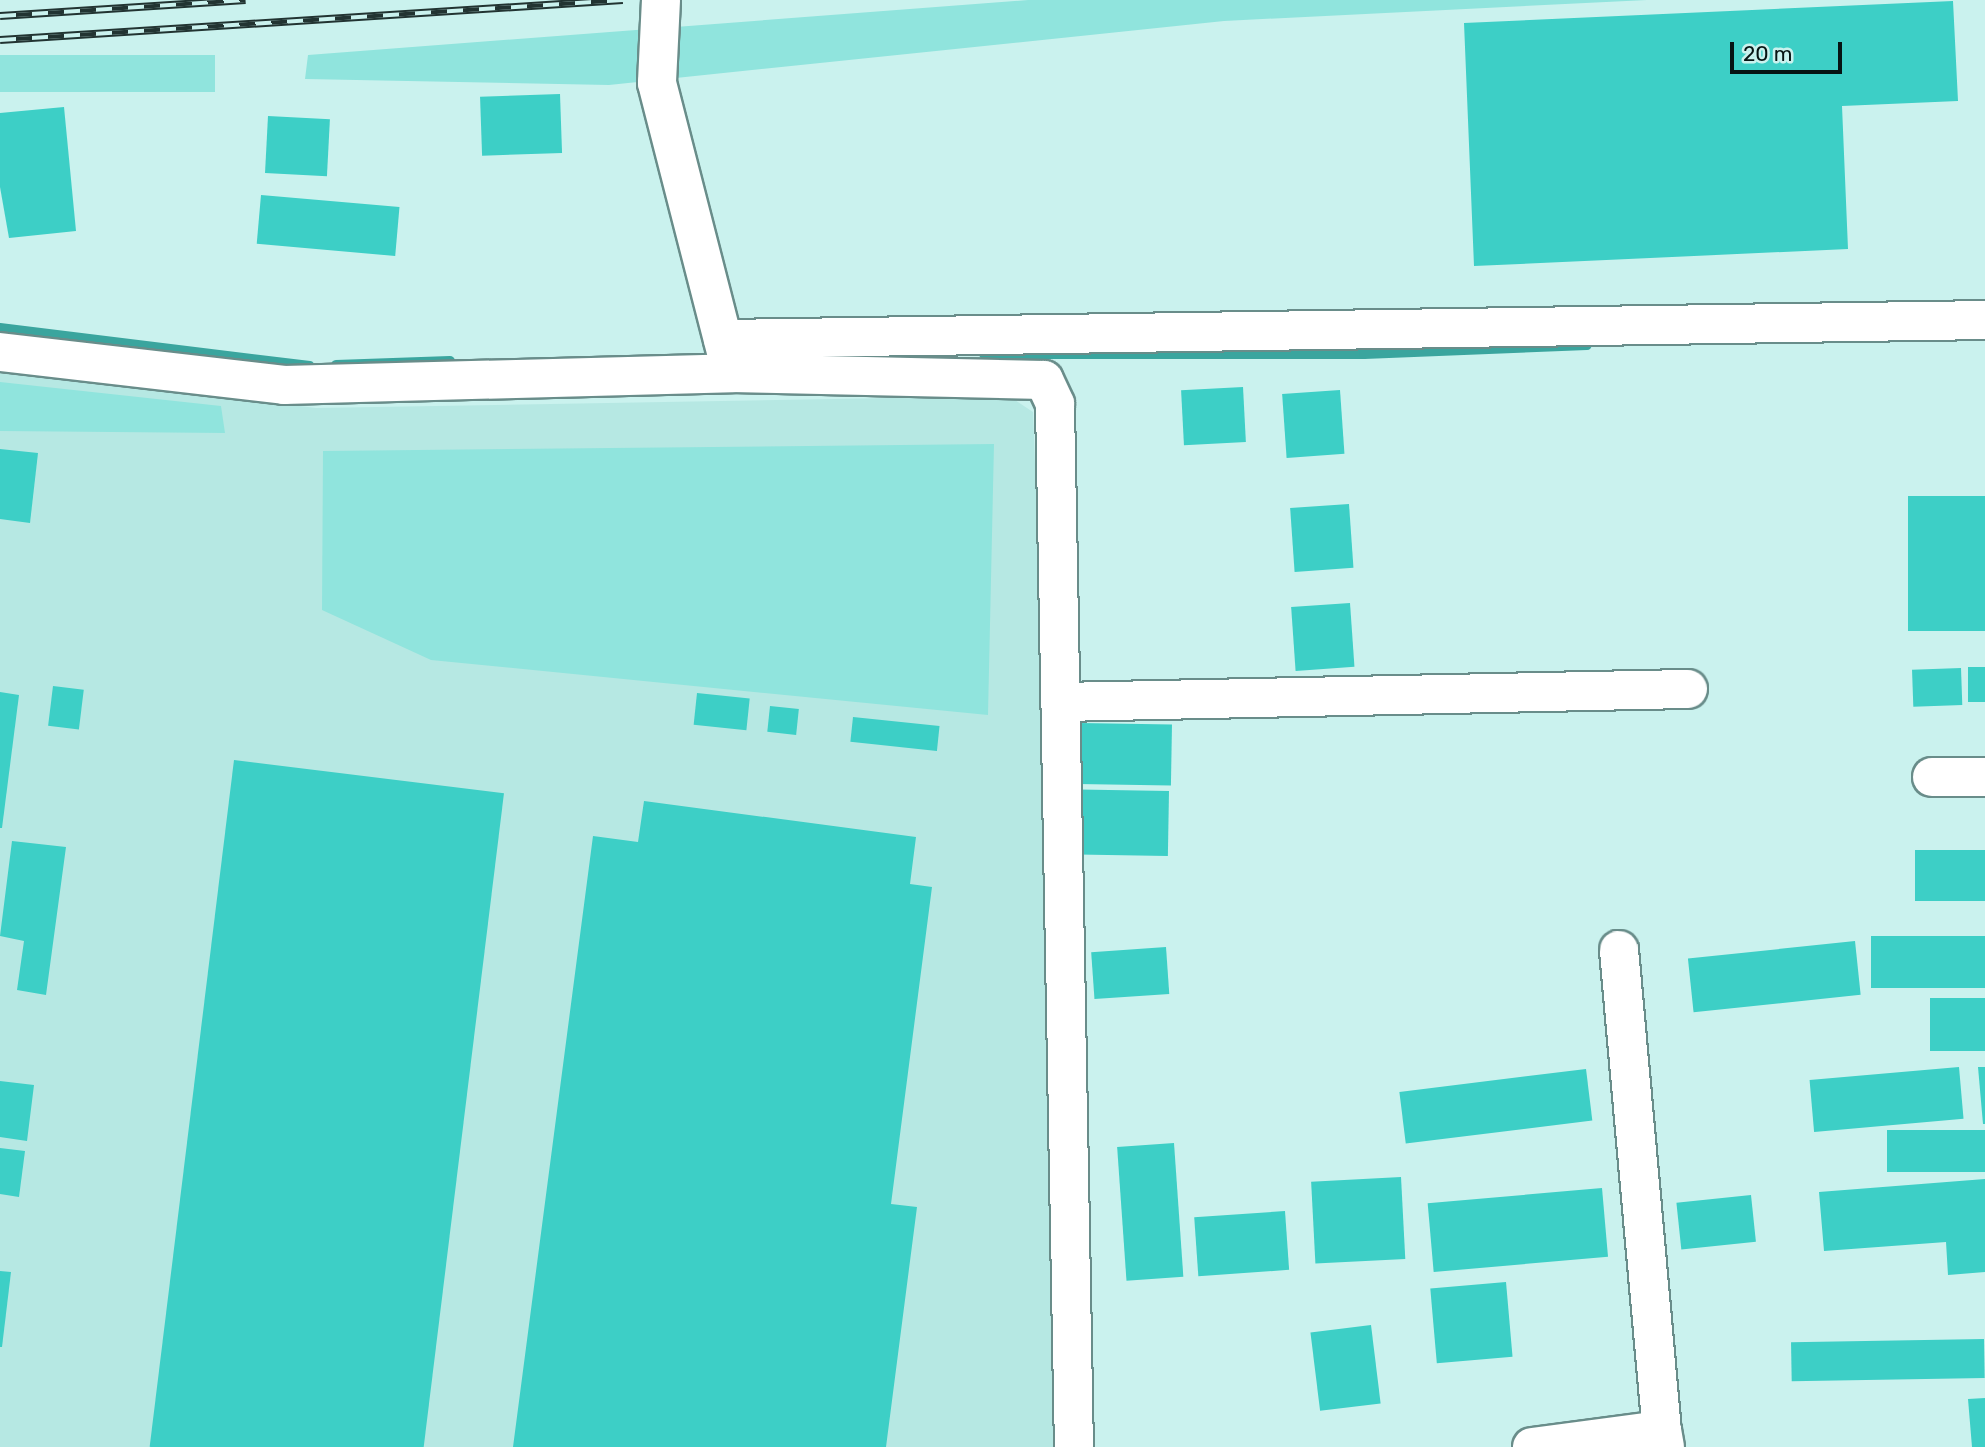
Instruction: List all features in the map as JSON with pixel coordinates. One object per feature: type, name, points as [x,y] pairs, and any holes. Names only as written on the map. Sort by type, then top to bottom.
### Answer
[{"type":"street","points":[[661,0],[657,83],[727,356]]},
{"type":"street","points":[[0,352],[284,385],[727,356],[1985,320]]},
{"type":"street","points":[[727,356],[1044,380],[1055,404],[1074,1447]]},
{"type":"street","points":[[1060,702],[1688,689]]},
{"type":"street","points":[[1932,777],[1985,777]]},
{"type":"street","points":[[1532,1447],[1664,1438],[1619,950]]},
{"type":"shaded area","points":[[1028,0],[1647,0],[1224,21],[609,85],[305,79],[308,55]]},
{"type":"shaded area","points":[[0,55],[215,55],[215,92],[0,92]]},
{"type":"shaded area","points":[[0,369],[316,408],[1009,396],[1033,412],[1073,1447],[0,1447]]},
{"type":"shaded area","points":[[0,382],[221,406],[225,433],[0,431]]},
{"type":"shaded area","points":[[994,444],[988,715],[431,660],[322,610],[323,451]]},
{"type":"building","points":[[1953,1],[1958,101],[1842,106],[1848,249],[1474,266],[1464,23]]},
{"type":"building","points":[[560,94],[562,153],[482,156],[480,97]]},
{"type":"building","points":[[64,107],[76,231],[9,238],[0,187],[0,113]]},
{"type":"building","points":[[268,116],[330,119],[327,176],[265,173]]},
{"type":"building","points":[[261,195],[399,207],[395,256],[257,244]]},
{"type":"building","points":[[1243,387],[1246,442],[1184,445],[1181,390]]},
{"type":"building","points":[[1340,390],[1344,454],[1287,458],[1282,394]]},
{"type":"building","points":[[0,449],[38,453],[30,523],[0,519]]},
{"type":"building","points":[[1908,496],[1985,496],[1985,631],[1908,631]]},
{"type":"building","points":[[1349,504],[1353,568],[1295,572],[1290,508]]},
{"type":"building","points":[[1350,603],[1354,667],[1296,671],[1291,607]]},
{"type":"building","points":[[1968,667],[1985,667],[1985,702],[1968,702]]},
{"type":"building","points":[[1961,668],[1962,705],[1913,707],[1912,670]]},
{"type":"building","points":[[53,686],[84,690],[79,729],[48,726]]},
{"type":"building","points":[[0,692],[19,695],[2,828],[0,828]]},
{"type":"building","points":[[697,693],[750,699],[746,730],[694,725]]},
{"type":"building","points":[[770,706],[799,709],[796,735],[767,732]]},
{"type":"building","points":[[853,717],[940,726],[937,751],[850,742]]},
{"type":"building","points":[[1079,723],[1172,725],[1171,786],[1078,784]]},
{"type":"building","points":[[234,760],[504,793],[424,1447],[150,1447]]},
{"type":"building","points":[[1079,789],[1169,791],[1168,856],[1078,854]]},
{"type":"building","points":[[644,801],[916,837],[910,884],[932,887],[891,1204],[917,1207],[886,1447],[513,1447],[593,836],[638,842]]},
{"type":"building","points":[[12,841],[66,847],[46,995],[17,990],[24,941],[0,936]]},
{"type":"building","points":[[1915,850],[1985,850],[1985,901],[1915,901]]},
{"type":"building","points":[[1871,936],[1985,936],[1985,988],[1871,988]]},
{"type":"building","points":[[1855,941],[1861,995],[1694,1012],[1688,959]]},
{"type":"building","points":[[1166,947],[1169,994],[1094,999],[1091,952]]},
{"type":"building","points":[[1930,998],[1985,998],[1985,1051],[1930,1051]]},
{"type":"building","points":[[1959,1067],[1964,1119],[1814,1132],[1810,1080]]},
{"type":"building","points":[[1978,1067],[1985,1067],[1985,1124],[1983,1124]]},
{"type":"building","points":[[1586,1069],[1592,1121],[1406,1144],[1399,1092]]},
{"type":"building","points":[[0,1081],[34,1085],[27,1141],[0,1137]]},
{"type":"building","points":[[1887,1130],[1985,1130],[1985,1172],[1887,1172]]},
{"type":"building","points":[[1174,1143],[1183,1277],[1126,1281],[1117,1147]]},
{"type":"building","points":[[0,1148],[25,1151],[19,1197],[0,1194]]},
{"type":"building","points":[[1401,1177],[1405,1259],[1315,1264],[1311,1182]]},
{"type":"building","points":[[1985,1179],[1985,1272],[1948,1275],[1946,1242],[1824,1251],[1819,1192]]},
{"type":"building","points":[[1602,1188],[1608,1257],[1434,1272],[1428,1203]]},
{"type":"building","points":[[1751,1195],[1756,1242],[1681,1250],[1676,1203]]},
{"type":"building","points":[[1285,1211],[1289,1270],[1198,1276],[1194,1217]]},
{"type":"building","points":[[0,1271],[11,1272],[2,1347],[0,1347]]},
{"type":"building","points":[[1506,1282],[1513,1357],[1437,1363],[1430,1289]]},
{"type":"building","points":[[1371,1325],[1381,1403],[1320,1411],[1310,1332]]},
{"type":"building","points":[[1984,1339],[1985,1378],[1792,1381],[1791,1342]]},
{"type":"building","points":[[1985,1398],[1985,1447],[1972,1447],[1968,1399]]},
{"type":"waterway","points":[[0,328],[310,366]]},
{"type":"waterway","points":[[984,354],[1364,354],[1587,345]]},
{"type":"waterway","points":[[336,365],[450,361]]},
{"type":"railway","points":[[0,16],[245,0]]},
{"type":"railway","points":[[0,40],[623,0]]}]
